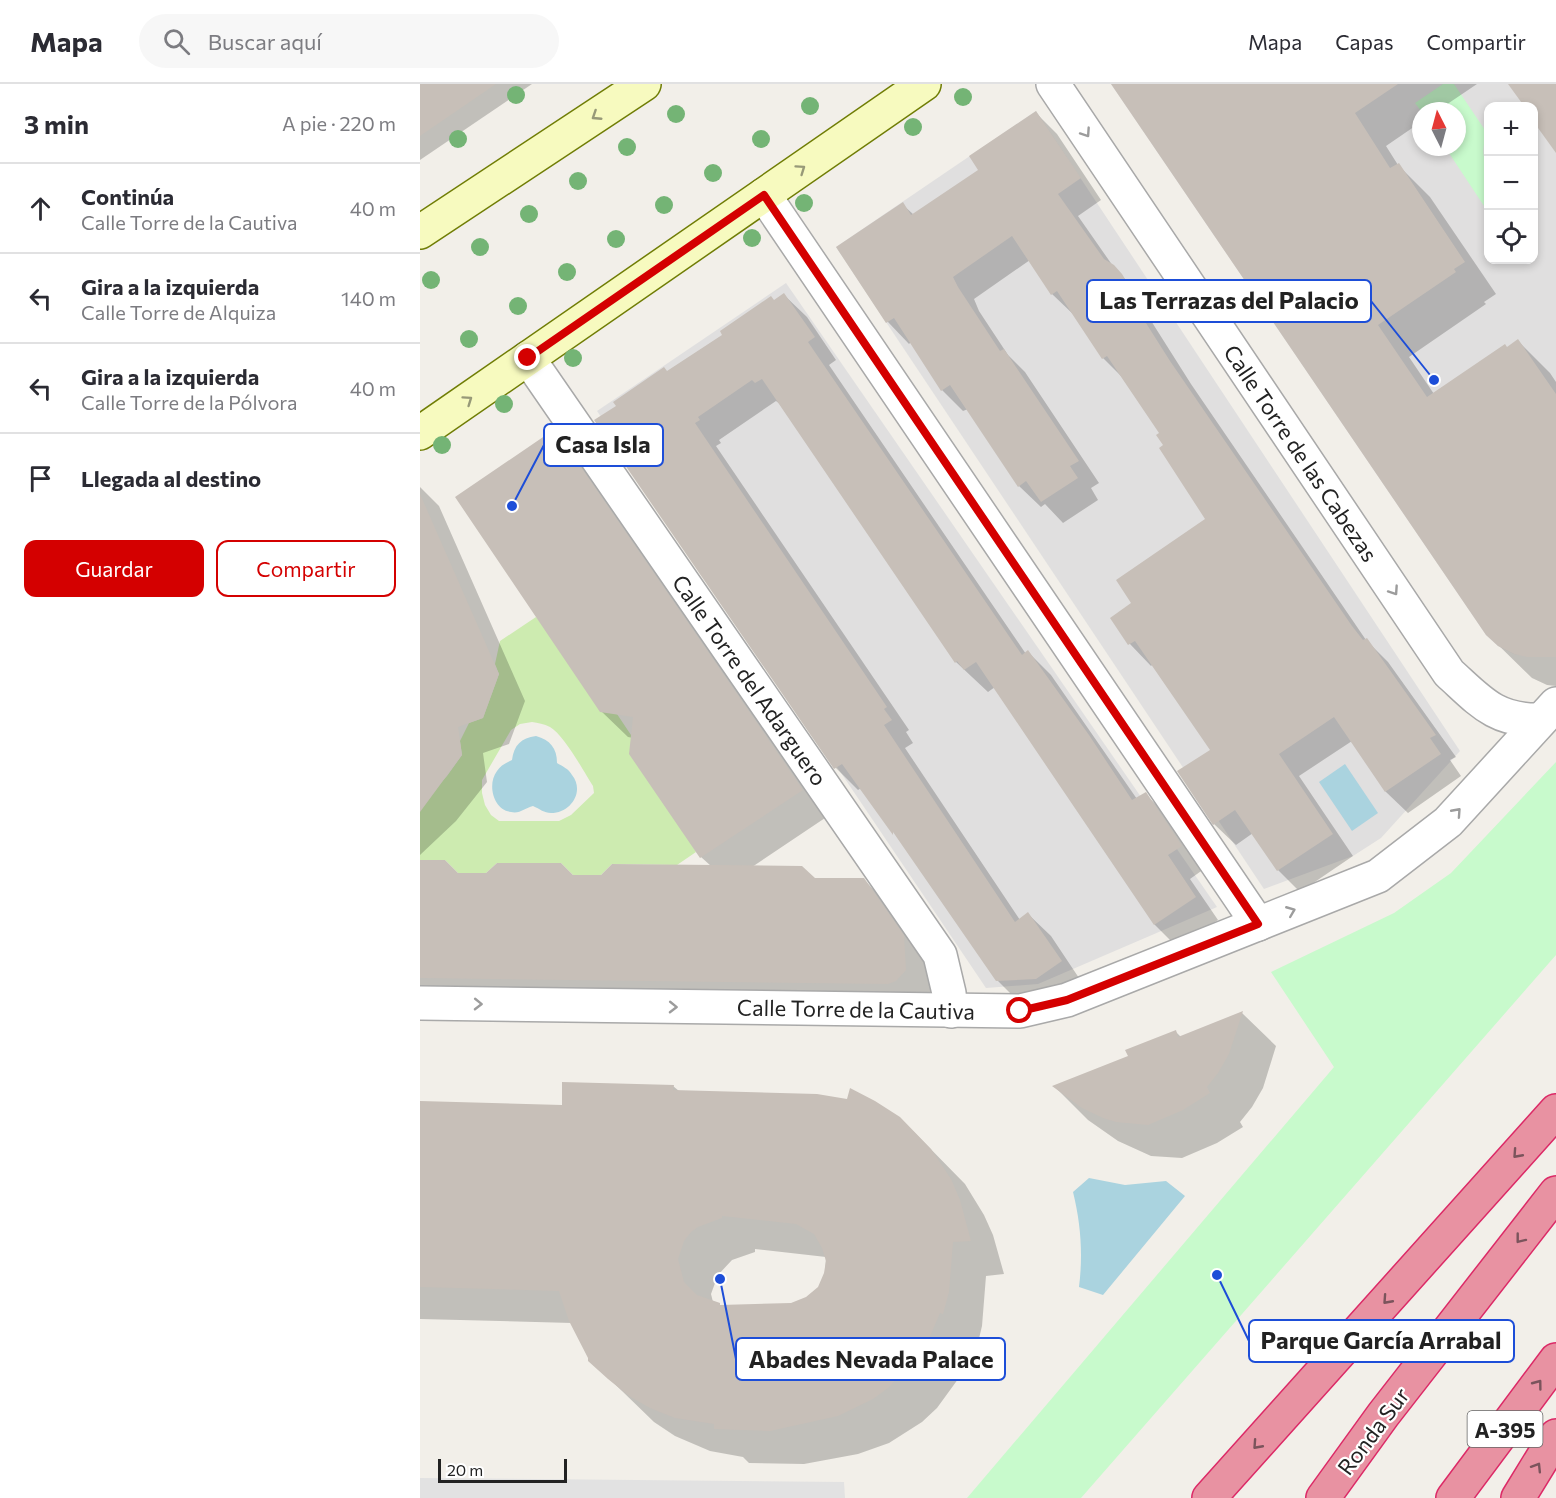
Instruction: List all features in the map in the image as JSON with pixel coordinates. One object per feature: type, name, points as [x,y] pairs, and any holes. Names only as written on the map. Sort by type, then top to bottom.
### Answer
[{"type":"highway","points":[[1209,1498],[1556,1111]]},
{"type":"highway","name":"Ronda Sur","points":[[1323,1498],[1383,1415],[1556,1193]]},
{"type":"highway","name":"A-395","points":[[1453,1498],[1556,1360]]},
{"type":"highway","points":[[1518,1498],[1556,1436]]},
{"type":"main road","points":[[420,232],[644,84]]},
{"type":"main road","points":[[420,433],[924,84]]},
{"type":"street","name":"Calle Torre de las Cabezas","points":[[1053,84],[1449,673],[1491,710],[1523,720],[1548,712]]},
{"type":"street","points":[[764,195],[1258,924]]},
{"type":"street","name":"Calle Torre del Adarguero","points":[[528,358],[940,955],[950,993],[951,1011]]},
{"type":"street","name":"Calle Torre de la Cautiva","points":[[420,1003],[1020,1011],[1067,1000],[1378,876],[1448,822],[1548,712]]},
{"type":"shaded area","points":[[1111,84],[1556,84],[1556,654],[1543,657],[1514,654],[1498,646],[1486,635]]},
{"type":"shaded area","points":[[1036,111],[1460,751],[1381,838],[1353,856],[1264,889],[836,247]]},
{"type":"shaded area","points":[[786,283],[1217,907],[1038,984],[986,988],[597,411]]},
{"type":"shaded area","points":[[420,1478],[844,1482],[845,1498],[420,1498]]},
{"type":"green space","points":[[1443,84],[1454,84],[1484,129],[1484,206],[1451,156],[1466,156],[1466,102],[1416,102]]},
{"type":"green space","points":[[536,617],[617,714],[696,852],[677,865],[612,864],[601,875],[573,875],[561,863],[497,863],[486,873],[458,873],[445,860],[420,860],[420,805],[447,776],[462,755],[460,741],[469,723],[483,718],[499,674],[495,664],[500,641]],"holes":[[[532,722],[543,724],[555,731],[573,754],[593,786],[594,793],[571,815],[559,821],[499,821],[491,815],[485,805],[482,780],[511,730],[520,724]]]},
{"type":"green space","points":[[1556,762],[1556,955],[1081,1498],[967,1498],[1334,1067],[1271,972],[1394,913],[1451,873]]},
{"type":"water","points":[[536,736],[552,745],[557,763],[567,769],[576,781],[574,800],[558,812],[546,812],[533,806],[517,812],[505,810],[500,807],[493,796],[494,776],[500,767],[512,760],[514,750],[519,743],[526,738]]},
{"type":"water","points":[[1345,764],[1378,813],[1352,831],[1319,782]]},
{"type":"water","points":[[1089,1178],[1125,1185],[1166,1181],[1185,1196],[1103,1295],[1079,1287],[1080,1240],[1073,1192]]},
{"type":"building","points":[[420,84],[496,84],[420,136]]},
{"type":"building","points":[[1111,84],[1398,84],[1355,113],[1390,168],[1399,163],[1465,262],[1454,269],[1456,272],[1378,325],[1427,397],[1505,344],[1507,347],[1518,339],[1556,394],[1556,657],[1527,657],[1514,654],[1498,646],[1486,635]]},
{"type":"building","points":[[1508,84],[1556,84],[1556,153],[1538,128],[1538,102],[1521,102]]},
{"type":"building","points":[[1036,111],[1081,178],[1058,194],[1104,259],[1122,274],[1127,293],[1170,361],[1352,626],[1363,640],[1367,638],[1436,735],[1430,738],[1441,754],[1385,792],[1334,717],[1279,754],[1333,834],[1277,871],[1235,810],[1213,825],[1177,771],[1210,750],[1135,641],[1128,645],[1110,618],[1131,603],[1116,580],[1205,519],[1159,448],[1163,445],[1156,435],[1159,433],[1107,356],[1102,359],[1057,291],[1051,295],[1012,236],[953,277],[1000,351],[1004,349],[1079,461],[1070,466],[1078,478],[1041,502],[1026,481],[1018,487],[950,385],[941,391],[894,318],[886,323],[836,247],[903,202],[911,215],[978,170],[969,156]]},
{"type":"building","points":[[784,293],[815,337],[808,342],[1022,655],[1028,650],[1132,800],[1146,792],[1182,846],[1168,855],[1196,897],[1154,925],[976,662],[964,670],[957,661],[955,663],[762,379],[755,383],[752,380],[698,417],[700,420],[695,423],[887,707],[884,709],[892,720],[884,725],[1015,922],[1028,912],[1062,961],[1036,979],[996,981],[893,832],[893,835],[842,764],[834,769],[594,420],[616,406],[613,402],[664,367],[667,371],[722,335],[720,331],[771,296],[774,300]]},
{"type":"building","points":[[549,433],[558,445],[563,441],[803,790],[700,858],[629,754],[633,717],[600,712],[455,497]]},
{"type":"building","points":[[420,494],[499,674],[483,718],[458,727],[462,755],[420,812]]},
{"type":"building","points":[[420,860],[445,860],[458,873],[486,873],[497,863],[561,863],[573,875],[601,875],[612,864],[802,866],[815,878],[864,878],[904,935],[906,970],[896,981],[888,984],[420,978]]},
{"type":"building","points":[[1243,1011],[1229,1054],[1207,1087],[1210,1093],[1183,1110],[1148,1125],[1116,1122],[1103,1118],[1082,1108],[1052,1086],[1128,1056],[1125,1050],[1176,1030],[1178,1037]]},
{"type":"building","points":[[562,1082],[674,1085],[673,1090],[817,1094],[847,1099],[850,1088],[900,1117],[931,1149],[951,1179],[960,1200],[971,1241],[953,1242],[949,1292],[943,1314],[940,1313],[928,1341],[913,1362],[888,1388],[873,1399],[838,1416],[770,1431],[714,1429],[714,1424],[675,1418],[650,1408],[629,1396],[608,1379],[588,1361],[569,1321],[559,1291],[420,1287],[420,1101],[562,1105]],"holes":[[[722,1216],[796,1224],[814,1234],[826,1261],[818,1287],[806,1297],[791,1303],[720,1305],[720,1303],[697,1295],[684,1282],[678,1259],[684,1241],[698,1227],[722,1218]]]},
{"type":"place","name":"Las Terrazas del Palacio","points":[[1434,380]]},
{"type":"place","name":"Casa Isla","points":[[512,506]]},
{"type":"place","name":"Parque García Arrabal","points":[[1217,1275]]},
{"type":"place","name":"Abades Nevada Palace","points":[[720,1279]]},
{"type":"route","points":[[528,358],[764,195],[1258,924],[1067,1000],[1020,1011]]}]
